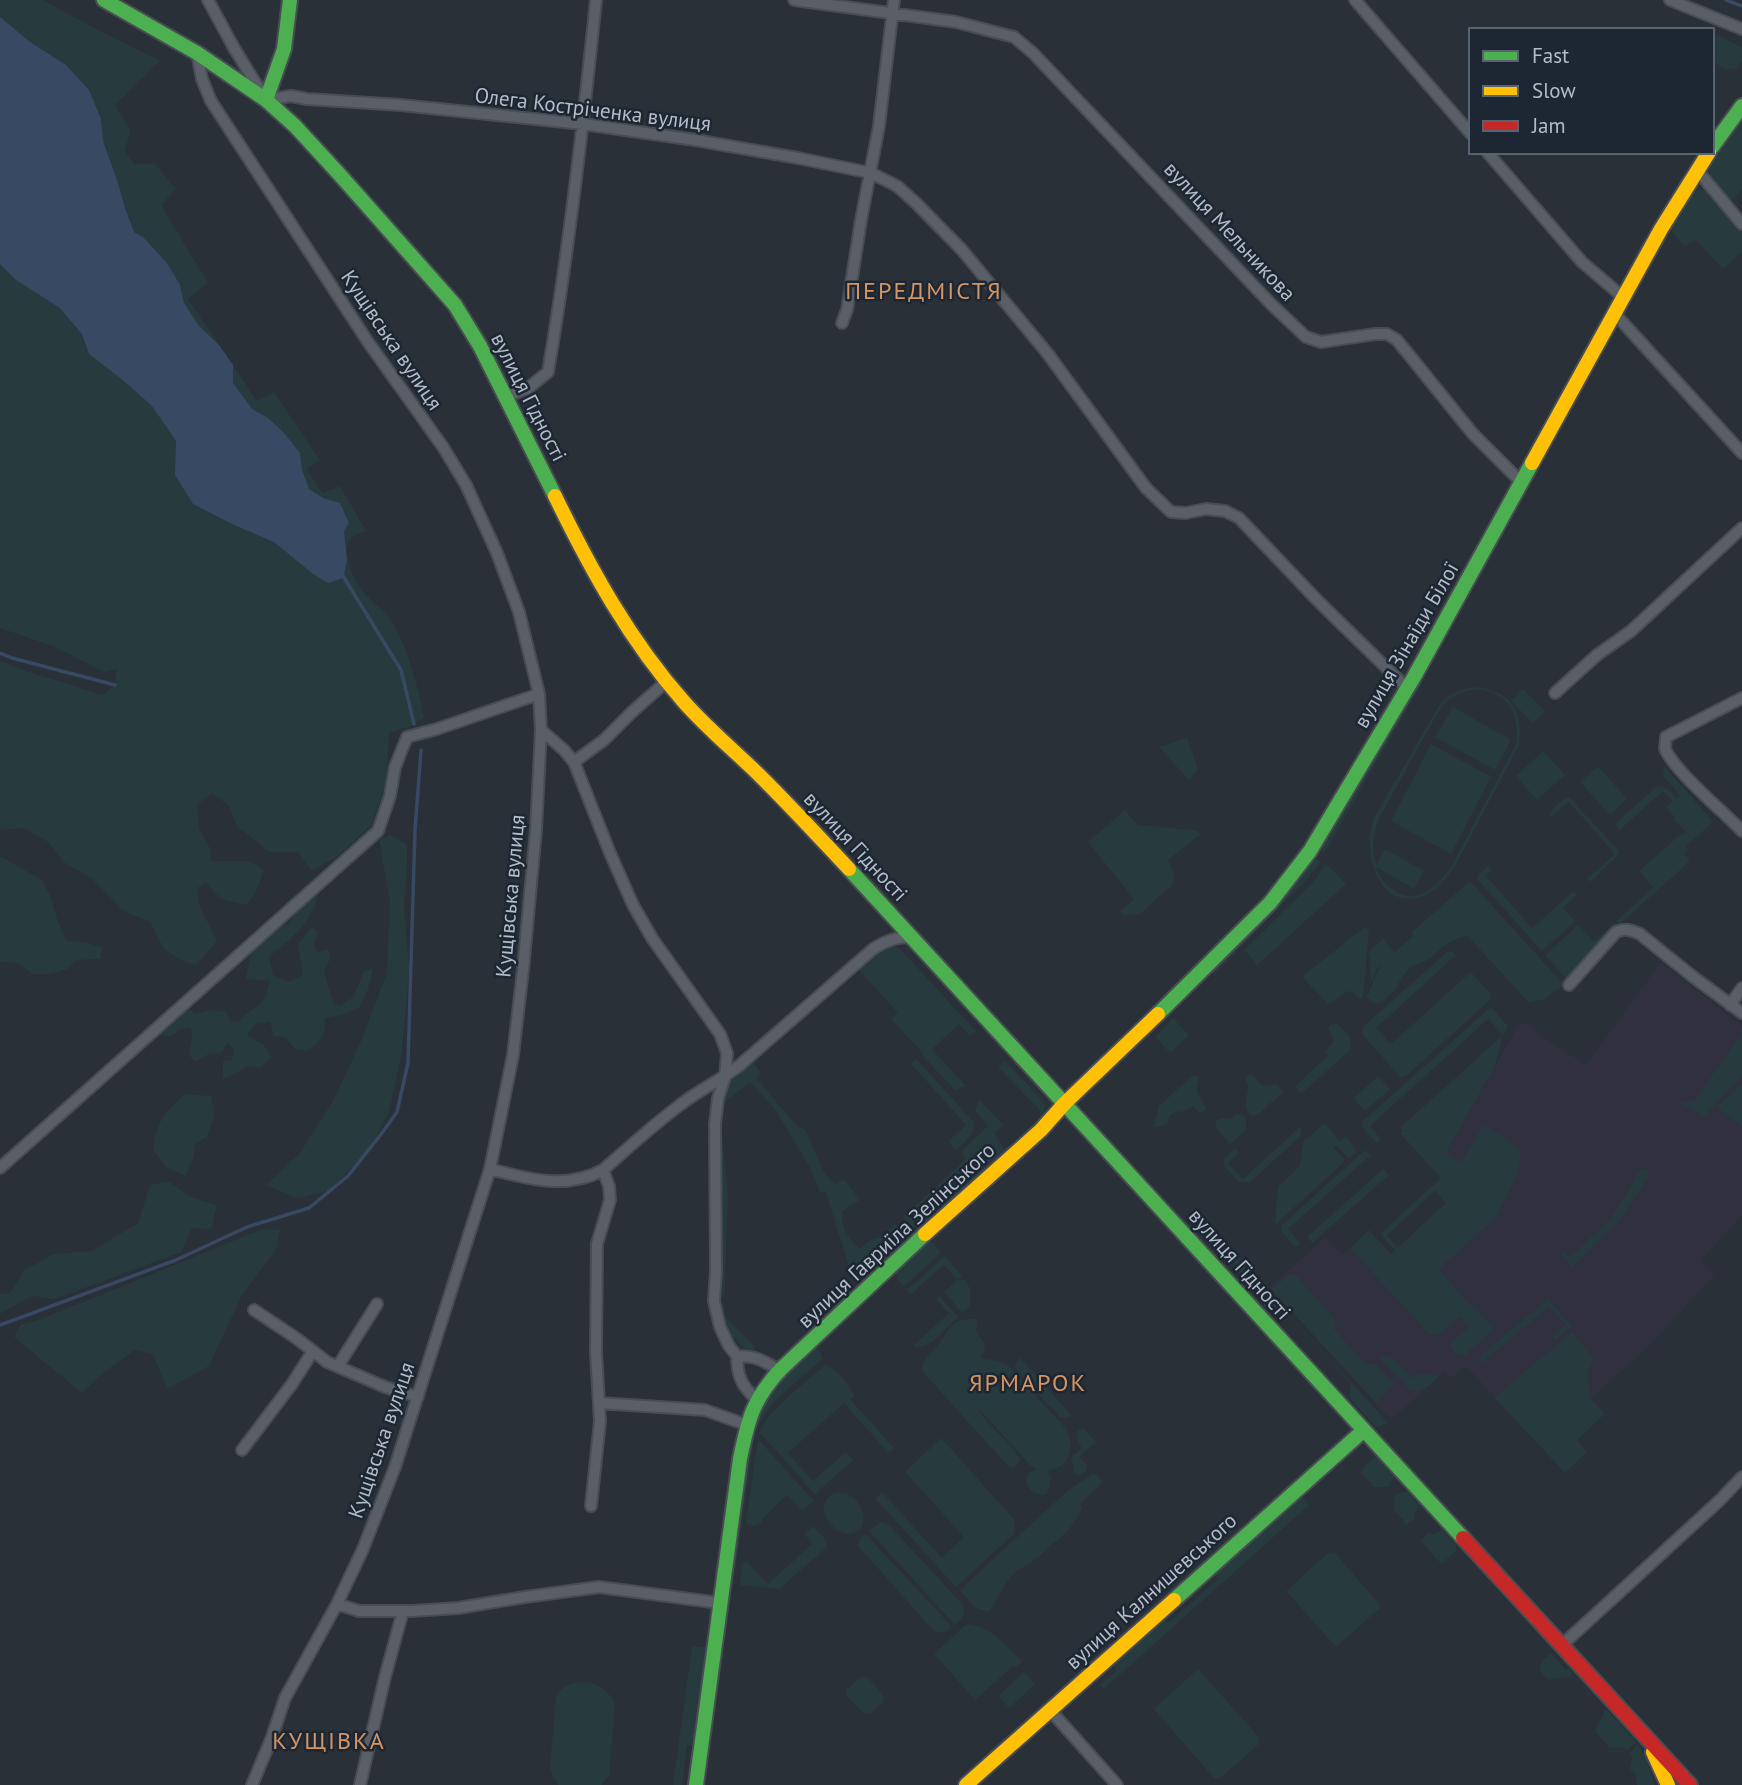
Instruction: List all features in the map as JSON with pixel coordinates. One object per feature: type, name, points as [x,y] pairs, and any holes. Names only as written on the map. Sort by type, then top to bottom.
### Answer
[{"type":"street","name":"вулиця Гідності","points":[[104,0],[197,53],[266,100],[295,126],[340,175],[455,305],[480,346],[604,591],[630,632],[667,681],[717,737],[785,801],[913,937],[1690,1784]]},
{"type":"street","points":[[208,0],[266,100]]},
{"type":"street","points":[[266,100],[284,49],[290,0]]},
{"type":"street","points":[[506,396],[527,389],[548,372],[562,289],[596,0]]},
{"type":"street","name":"вулиця Мельникова","points":[[794,0],[956,22],[1014,37],[1033,53],[1271,304],[1306,337],[1321,342],[1387,334],[1397,340],[1473,434],[1522,483]]},
{"type":"street","points":[[842,323],[847,310],[871,173],[887,73],[894,0]]},
{"type":"street","points":[[1355,0],[1469,132]]},
{"type":"street","points":[[1670,0],[1742,29]]},
{"type":"street","name":"Кущівська вулиця","points":[[197,53],[202,79],[211,101],[368,342],[443,447],[466,485],[497,553],[519,612],[538,694],[541,730],[536,830],[523,970],[513,1055],[490,1169],[391,1478],[363,1549],[337,1604],[285,1698],[252,1785]]},
{"type":"street","name":"Олега Костріченка вулиця","points":[[266,100],[291,96],[583,124],[798,158],[871,173],[897,186],[962,250],[1048,354],[1146,488],[1171,512],[1186,513],[1206,509],[1225,511],[1239,519],[1407,688]]},
{"type":"street","points":[[1714,144],[1742,106]]},
{"type":"street","points":[[1488,154],[1582,262],[1624,298]]},
{"type":"street","name":"вулиця Зінаїди Білої","points":[[1065,1102],[1270,903],[1310,851],[1407,688],[1661,229],[1708,154]]},
{"type":"street","points":[[1697,170],[1742,224]]},
{"type":"street","points":[[1615,314],[1742,453]]},
{"type":"street","points":[[1555,693],[1597,655],[1631,631],[1742,528]]},
{"type":"street","points":[[574,762],[604,740],[667,681]]},
{"type":"street","points":[[0,1168],[377,831],[390,796],[394,767],[407,737],[538,694]]},
{"type":"street","points":[[1742,698],[1666,737],[1665,747],[1672,760],[1742,831]]},
{"type":"street","points":[[541,730],[574,762],[610,853],[639,916],[720,1034],[727,1053],[715,1124],[714,1301],[720,1327],[737,1356],[737,1373],[746,1390],[757,1400]]},
{"type":"street","points":[[1569,985],[1616,932],[1622,929],[1631,930],[1640,934],[1742,1013]]},
{"type":"street","points":[[490,1169],[540,1181],[576,1180],[593,1176],[682,1102],[725,1077],[873,949],[896,937],[913,937]]},
{"type":"street","points":[[1730,1005],[1742,988]]},
{"type":"street","name":"вулиця Гавриїла Зелінського","points":[[696,1785],[740,1459],[747,1424],[757,1400],[780,1371],[848,1305],[1041,1130],[1065,1102]]},
{"type":"street","points":[[591,1506],[600,1421],[595,1312],[597,1244],[610,1200],[609,1186],[603,1170]]},
{"type":"street","points":[[338,1366],[377,1304]]},
{"type":"street","points":[[254,1310],[327,1362],[418,1398]]},
{"type":"street","points":[[242,1450],[292,1384],[313,1351]]},
{"type":"street","points":[[737,1356],[751,1356],[780,1371]]},
{"type":"street","points":[[599,1403],[705,1410],[747,1424]]},
{"type":"street","name":"вулиця Калнишевського","points":[[966,1785],[1364,1430]]},
{"type":"street","points":[[1562,1645],[1742,1477]]},
{"type":"street","points":[[337,1604],[359,1611],[458,1608],[599,1587],[720,1603]]},
{"type":"street","points":[[360,1785],[403,1611]]},
{"type":"street","name":"вулиця Гідності","points":[[1621,1709],[1643,1743],[1660,1785]]},
{"type":"street","name":"вулиця Гідності","points":[[1621,1709],[1654,1754],[1668,1785]]},
{"type":"street","points":[[1050,1710],[1117,1785]]},
{"type":"shaded area","points":[[1661,962],[1742,1026],[1742,1215],[1701,1261],[1715,1275],[1649,1346],[1591,1399],[1605,1414],[1577,1440],[1587,1452],[1565,1473],[1466,1366],[1452,1378],[1445,1371],[1391,1420],[1270,1287],[1325,1237],[1342,1255],[1369,1230],[1400,1265],[1474,1199],[1441,1161],[1519,1024],[1529,1024],[1540,1035],[1586,1065]]},
{"type":"green space","points":[[0,0],[43,0],[160,61],[115,105],[130,130],[125,152],[135,164],[155,164],[176,189],[161,205],[208,283],[188,299],[257,401],[274,392],[320,460],[307,469],[322,493],[340,486],[366,531],[349,541],[347,554],[350,566],[361,589],[387,614],[399,635],[412,670],[424,718],[389,733],[386,784],[371,826],[334,859],[311,870],[298,852],[269,852],[237,826],[228,805],[212,793],[197,805],[199,829],[210,848],[211,861],[249,861],[264,870],[256,892],[246,905],[221,899],[206,883],[197,888],[200,907],[217,941],[196,965],[181,960],[164,949],[150,922],[124,911],[90,877],[65,863],[48,842],[23,828],[0,830],[0,661],[102,695],[115,685],[117,669],[104,672],[55,647],[0,628]]},
{"type":"green space","points":[[1714,34],[1742,47],[1742,62],[1737,68],[1726,70],[1714,62]]},
{"type":"green space","points":[[1742,121],[1742,190],[1730,201],[1714,181],[1710,168],[1721,146]]},
{"type":"green space","points":[[1701,189],[1709,191],[1742,230],[1742,252],[1723,269],[1695,239],[1685,247],[1672,232],[1682,207],[1691,195]]},
{"type":"green space","points":[[1417,681],[1422,683],[1325,852],[1322,852],[1323,846]]},
{"type":"green space","points":[[1476,687],[1499,693],[1513,705],[1519,722],[1519,745],[1454,868],[1443,882],[1428,894],[1417,898],[1402,898],[1391,893],[1375,872],[1370,844],[1374,818],[1439,706],[1460,690]],"holes":[[[1477,689],[1488,691],[1510,706],[1516,723],[1516,744],[1452,866],[1428,891],[1416,896],[1401,894],[1389,887],[1376,867],[1414,889],[1424,871],[1385,849],[1376,865],[1373,840],[1378,820],[1441,707],[1461,693]]]},
{"type":"green space","points":[[1523,689],[1545,711],[1533,723],[1511,701]]},
{"type":"green space","points":[[1453,707],[1511,740],[1495,770],[1435,737]]},
{"type":"green space","points":[[1187,738],[1198,769],[1189,780],[1159,747]]},
{"type":"green space","points":[[1431,744],[1491,777],[1451,854],[1391,821]]},
{"type":"green space","points":[[1543,751],[1565,775],[1537,800],[1516,776]]},
{"type":"green space","points":[[1598,766],[1627,799],[1610,815],[1580,782]]},
{"type":"green space","points":[[1664,766],[1713,822],[1686,846],[1688,850],[1684,853],[1690,861],[1620,924],[1617,921],[1653,887],[1639,871],[1686,832],[1666,807],[1673,801],[1663,791],[1619,831],[1616,823],[1656,787],[1665,788],[1676,799],[1680,795],[1663,776]]},
{"type":"green space","points":[[1569,797],[1619,854],[1590,882],[1587,879],[1615,854],[1569,802],[1551,817],[1555,806]]},
{"type":"green space","points":[[1125,810],[1138,825],[1194,830],[1201,834],[1168,860],[1174,874],[1173,884],[1140,914],[1125,916],[1120,911],[1134,899],[1088,842]]},
{"type":"green space","points":[[390,835],[407,845],[404,904],[409,969],[402,1051],[389,1113],[368,1151],[328,1191],[297,1198],[266,1185],[300,1153],[334,1099],[359,1046],[387,973],[390,900],[379,840]]},
{"type":"green space","points":[[0,856],[42,880],[67,941],[85,942],[102,948],[100,959],[77,960],[67,969],[50,974],[33,974],[17,963],[0,963]]},
{"type":"green space","points":[[1316,859],[1320,863],[1309,877],[1214,975],[1213,970],[1291,889],[1311,861]]},
{"type":"green space","points":[[1325,865],[1346,884],[1257,965],[1245,949],[1314,881]]},
{"type":"green space","points":[[1488,866],[1492,870],[1486,876],[1532,928],[1574,891],[1577,895],[1563,908],[1575,921],[1542,951],[1477,879]]},
{"type":"green space","points":[[1470,881],[1564,985],[1545,999],[1528,1002],[1467,935],[1448,943],[1430,958],[1410,968],[1384,1000],[1377,1004],[1370,1001],[1367,997],[1380,966],[1371,983],[1368,952],[1383,939],[1395,952],[1413,936],[1411,933]]},
{"type":"green space","points":[[318,894],[306,922],[269,957],[273,975],[289,982],[303,975],[298,944],[312,927],[318,933],[314,945],[318,953],[327,949],[331,957],[324,972],[334,1004],[340,1006],[353,997],[364,971],[373,969],[360,1007],[342,1015],[325,1018],[325,1029],[321,1038],[306,1051],[295,1049],[286,1038],[274,1036],[270,1022],[256,1024],[247,1035],[264,1045],[271,1057],[261,1067],[246,1066],[223,1079],[223,1061],[232,1060],[234,1050],[228,1043],[221,1053],[209,1054],[196,1061],[189,1056],[191,1027],[181,1029],[169,1037],[161,1035],[170,1022],[187,1008],[196,1014],[209,1010],[226,1012],[232,1022],[239,1021],[259,1004],[268,990],[269,981],[246,979],[251,950],[289,923],[300,907]]},
{"type":"green space","points":[[1614,923],[1617,927],[1568,981],[1545,955],[1578,925],[1594,942]]},
{"type":"green space","points":[[1365,927],[1369,933],[1363,997],[1360,999],[1351,991],[1328,1004],[1303,978],[1304,975]]},
{"type":"green space","points":[[886,946],[899,948],[976,1031],[970,1036],[959,1024],[932,1049],[966,1086],[955,1090],[922,1055],[891,1019],[898,1013],[856,967]]},
{"type":"green space","points":[[1447,952],[1456,955],[1376,1028],[1391,1044],[1471,972],[1492,998],[1406,1076],[1401,1077],[1363,1035],[1362,1030]]},
{"type":"green space","points":[[1491,1007],[1508,1026],[1503,1035],[1488,1019],[1370,1126],[1381,1139],[1377,1143],[1394,1163],[1363,1128],[1364,1120]]},
{"type":"green space","points":[[1173,1018],[1189,1035],[1170,1053],[1155,1037]]},
{"type":"green space","points":[[1337,1023],[1350,1037],[1351,1049],[1301,1094],[1295,1086],[1329,1055],[1325,1052],[1333,1040],[1329,1026]]},
{"type":"green space","points":[[1742,1032],[1742,1077],[1704,1116],[1680,1103],[1695,1100]]},
{"type":"green space","points":[[1503,1035],[1495,1066],[1446,1153],[1461,1162],[1484,1124],[1521,1150],[1518,1174],[1496,1218],[1439,1269],[1495,1329],[1465,1355],[1455,1353],[1449,1344],[1469,1327],[1460,1317],[1442,1332],[1429,1334],[1350,1248],[1369,1230],[1391,1254],[1395,1251],[1381,1233],[1441,1178],[1400,1133],[1400,1128]],"holes":[[[1435,1191],[1446,1203],[1397,1248],[1387,1235]]]},
{"type":"green space","points":[[916,1059],[973,1121],[972,1134],[956,1150],[949,1141],[966,1125],[911,1064]]},
{"type":"green space","points":[[1005,1061],[1043,1101],[1044,1112],[1040,1123],[1037,1107],[998,1067]]},
{"type":"green space","points":[[754,1063],[761,1073],[756,1078],[797,1126],[805,1129],[824,1173],[836,1185],[844,1179],[860,1200],[842,1211],[848,1236],[859,1249],[869,1241],[881,1237],[895,1224],[902,1233],[904,1243],[883,1262],[878,1264],[867,1259],[863,1263],[861,1273],[853,1280],[826,1192],[820,1193],[811,1169],[774,1108],[750,1082],[727,1100],[722,1111],[722,1134],[728,1194],[724,1311],[727,1319],[755,1347],[755,1351],[750,1352],[731,1335],[723,1322],[721,1309],[724,1302],[720,1262],[722,1213],[718,1113],[723,1092],[731,1080]]},
{"type":"green space","points":[[1196,1075],[1198,1092],[1205,1111],[1200,1113],[1193,1106],[1170,1115],[1168,1124],[1154,1127],[1159,1106]]},
{"type":"green space","points":[[1249,1075],[1262,1086],[1277,1084],[1283,1091],[1255,1115],[1249,1113],[1246,1106],[1246,1077]]},
{"type":"green space","points":[[1378,1076],[1390,1089],[1365,1111],[1354,1098]]},
{"type":"green space","points":[[1742,1084],[1742,1127],[1717,1107]]},
{"type":"green space","points":[[185,1094],[211,1096],[214,1115],[207,1137],[195,1144],[186,1176],[167,1168],[153,1150],[163,1118]]},
{"type":"green space","points":[[979,1099],[1003,1125],[995,1133],[1007,1152],[946,1210],[934,1198],[926,1206],[937,1218],[927,1226],[920,1229],[912,1226],[903,1217],[966,1159],[961,1152],[988,1126],[975,1111]]},
{"type":"green space","points":[[1237,1114],[1244,1116],[1246,1130],[1230,1144],[1215,1127],[1217,1120],[1229,1119]]},
{"type":"green space","points":[[1324,1123],[1340,1141],[1346,1137],[1356,1149],[1356,1153],[1349,1158],[1336,1145],[1334,1148],[1344,1159],[1343,1163],[1275,1225],[1278,1187],[1299,1167],[1304,1139]]},
{"type":"green space","points":[[1301,1126],[1301,1136],[1250,1182],[1239,1182],[1223,1165],[1225,1157],[1235,1149],[1239,1153],[1228,1163],[1243,1179]]},
{"type":"green space","points":[[1365,1150],[1371,1155],[1288,1229],[1300,1243],[1293,1245],[1281,1231],[1282,1225]]},
{"type":"green space","points":[[1642,1167],[1649,1171],[1648,1178],[1618,1223],[1573,1267],[1570,1266],[1560,1252],[1569,1258],[1611,1218]]},
{"type":"green space","points":[[1383,1169],[1389,1175],[1312,1243],[1307,1237]]},
{"type":"green space","points":[[168,1181],[189,1196],[217,1206],[211,1229],[192,1228],[181,1252],[55,1299],[32,1296],[0,1314],[0,1294],[10,1293],[25,1270],[54,1254],[92,1251],[138,1223],[150,1185]]},
{"type":"green space","points":[[1199,1216],[1246,1269],[1241,1274],[1237,1273],[1239,1269],[1231,1259],[1226,1263],[1192,1226]]},
{"type":"green space","points":[[262,1229],[280,1230],[276,1249],[242,1295],[209,1366],[167,1389],[153,1354],[135,1350],[104,1372],[82,1393],[14,1337],[20,1325],[41,1319]]},
{"type":"green space","points":[[927,1241],[933,1243],[941,1253],[904,1286],[898,1281],[895,1271]]},
{"type":"green space","points":[[945,1256],[962,1276],[958,1280],[965,1280],[970,1288],[970,1305],[962,1313],[944,1292],[957,1280],[944,1265],[911,1294],[907,1290]]},
{"type":"green space","points":[[1290,1274],[1296,1275],[1336,1320],[1334,1329],[1366,1364],[1376,1364],[1395,1384],[1376,1403],[1272,1290]]},
{"type":"green space","points":[[1269,1293],[1388,1423],[1378,1427],[1374,1425],[1349,1397],[1351,1384],[1288,1315],[1275,1317],[1264,1305],[1264,1298]]},
{"type":"green space","points":[[940,1296],[958,1317],[932,1342],[919,1347],[913,1346],[949,1313],[936,1299]]},
{"type":"green space","points":[[1548,1299],[1572,1326],[1556,1340],[1552,1336],[1565,1325],[1549,1307],[1482,1363],[1477,1358]]},
{"type":"green space","points":[[976,1319],[978,1325],[975,1330],[985,1345],[980,1358],[999,1361],[1010,1367],[1067,1430],[1070,1444],[1068,1457],[1060,1466],[1046,1471],[1051,1477],[1045,1495],[1029,1489],[1027,1476],[1036,1469],[978,1408],[1016,1453],[1020,1460],[1015,1467],[1010,1468],[921,1370],[924,1360],[941,1342],[949,1328],[956,1322]]},
{"type":"green space","points":[[1572,1332],[1594,1358],[1587,1375],[1591,1399],[1605,1414],[1577,1440],[1587,1452],[1565,1473],[1494,1397]]},
{"type":"green space","points":[[814,1347],[820,1351],[823,1359],[767,1410],[755,1432],[733,1587],[729,1586],[750,1430],[765,1396],[802,1355]]},
{"type":"green space","points":[[1383,1355],[1395,1359],[1412,1378],[1419,1373],[1438,1377],[1424,1389],[1417,1391],[1408,1388],[1380,1358]]},
{"type":"green space","points":[[1019,1357],[1072,1416],[1059,1417],[1040,1396],[1032,1379],[1020,1376],[1015,1366]]},
{"type":"green space","points":[[825,1365],[842,1377],[854,1395],[851,1400],[894,1448],[888,1453],[844,1403],[788,1453],[813,1481],[846,1452],[853,1460],[815,1494],[759,1432],[780,1405]]},
{"type":"green space","points":[[1084,1429],[1096,1442],[1079,1457],[1088,1466],[1085,1473],[1080,1475],[1074,1474],[1072,1462],[1073,1455],[1081,1450],[1077,1432]]},
{"type":"green space","points":[[941,1438],[1014,1519],[1015,1533],[956,1587],[875,1498],[882,1492],[942,1558],[964,1537],[905,1472]]},
{"type":"green space","points":[[758,1439],[814,1501],[802,1511],[787,1495],[761,1523],[753,1526],[746,1523]]},
{"type":"green space","points":[[1376,1456],[1394,1477],[1388,1487],[1373,1487],[1361,1474],[1363,1468]]},
{"type":"green space","points":[[1092,1474],[1103,1482],[1080,1504],[1082,1508],[1069,1529],[1040,1556],[1013,1575],[989,1611],[972,1604],[960,1590],[1066,1492]]},
{"type":"green space","points":[[1407,1491],[1419,1505],[1414,1514],[1416,1518],[1406,1525],[1394,1511],[1395,1495]]},
{"type":"green space","points":[[836,1493],[851,1496],[858,1503],[864,1517],[862,1526],[852,1534],[836,1529],[825,1514],[827,1499]]},
{"type":"green space","points":[[1300,1494],[1309,1505],[1104,1689],[1100,1685],[1116,1671],[1112,1661],[1159,1619],[1169,1622],[1173,1619],[1218,1579],[1212,1572]]},
{"type":"green space","points":[[881,1522],[889,1525],[963,1605],[963,1614],[955,1625],[869,1531]]},
{"type":"green space","points":[[813,1526],[825,1539],[825,1549],[779,1589],[740,1585],[742,1565],[746,1561],[768,1584],[812,1544],[804,1534]]},
{"type":"green space","points":[[1442,1530],[1456,1545],[1456,1551],[1441,1564],[1421,1541],[1429,1532],[1432,1535]]},
{"type":"green space","points":[[866,1534],[952,1627],[950,1629],[944,1632],[934,1631],[858,1546],[860,1539]]},
{"type":"green space","points":[[1329,1552],[1335,1553],[1381,1606],[1336,1647],[1286,1591]]},
{"type":"green space","points":[[969,1624],[991,1633],[1022,1662],[1016,1667],[1014,1665],[975,1700],[934,1654]]},
{"type":"green space","points":[[692,1646],[710,1648],[697,1744],[687,1746],[682,1785],[673,1785]]},
{"type":"green space","points":[[1551,1653],[1566,1670],[1569,1668],[1573,1673],[1569,1677],[1548,1680],[1540,1671],[1541,1662]]},
{"type":"green space","points":[[1198,1669],[1259,1737],[1259,1744],[1217,1779],[1154,1709]]},
{"type":"green space","points":[[1024,1672],[1035,1684],[1009,1708],[998,1696]]},
{"type":"green space","points":[[861,1677],[867,1677],[884,1696],[883,1702],[870,1714],[863,1713],[846,1695],[847,1689]]},
{"type":"green space","points":[[579,1682],[600,1687],[615,1703],[609,1775],[601,1785],[559,1785],[553,1778],[550,1767],[556,1696],[566,1686]]},
{"type":"green space","points":[[1606,1709],[1636,1742],[1627,1751],[1621,1747],[1610,1748],[1595,1731]]},
{"type":"green space","points":[[1638,1744],[1655,1785],[1637,1785],[1636,1775],[1630,1769],[1632,1758],[1629,1753]]},
{"type":"water","points":[[0,17],[30,42],[66,65],[89,90],[101,119],[103,141],[134,232],[144,238],[167,263],[180,285],[184,303],[199,326],[219,345],[233,365],[233,383],[252,409],[268,418],[300,453],[302,470],[309,489],[323,498],[340,503],[349,523],[344,531],[347,561],[343,578],[328,583],[274,542],[193,504],[175,475],[176,441],[152,406],[89,354],[82,334],[60,308],[16,280],[0,264]]},
{"type":"waterway","points":[[1726,0],[1742,6]]},
{"type":"waterway","points":[[343,576],[401,670],[414,724]]},
{"type":"waterway","points":[[0,653],[115,685]]},
{"type":"waterway","points":[[0,1325],[176,1260],[247,1227],[309,1208],[348,1176],[382,1133],[397,1112],[408,1063],[415,830],[421,750]]},
{"type":"traffic: fast","points":[[104,0],[197,53],[266,100],[295,126],[340,175],[455,305],[480,346],[555,496]]},
{"type":"traffic: fast","points":[[266,100],[284,49],[290,0]]},
{"type":"traffic: fast","points":[[1714,144],[1742,106]]},
{"type":"traffic: fast","points":[[1158,1014],[1270,903],[1310,851],[1414,677],[1532,463]]},
{"type":"traffic: fast","points":[[849,869],[1463,1538]]},
{"type":"traffic: fast","points":[[696,1785],[740,1459],[753,1410],[764,1390],[781,1369],[925,1234]]},
{"type":"traffic: fast","points":[[1174,1600],[1364,1430]]},
{"type":"traffic: slow","points":[[1532,463],[1661,229],[1708,154]]},
{"type":"traffic: slow","points":[[555,496],[613,604],[664,679],[849,869]]},
{"type":"traffic: slow","points":[[925,1234],[1041,1130],[1065,1103],[1158,1014]]},
{"type":"traffic: slow","points":[[966,1785],[1174,1600]]},
{"type":"traffic: slow","points":[[1653,1752],[1668,1785]]},
{"type":"traffic: jam","points":[[1463,1538],[1690,1785]]},
{"type":"district","name":"ПЕРЕДМІСТЯ","points":[[924,290]]},
{"type":"district","name":"ЯРМАРОК","points":[[1028,1382]]},
{"type":"district","name":"КУЩІВКА","points":[[329,1740]]}]
